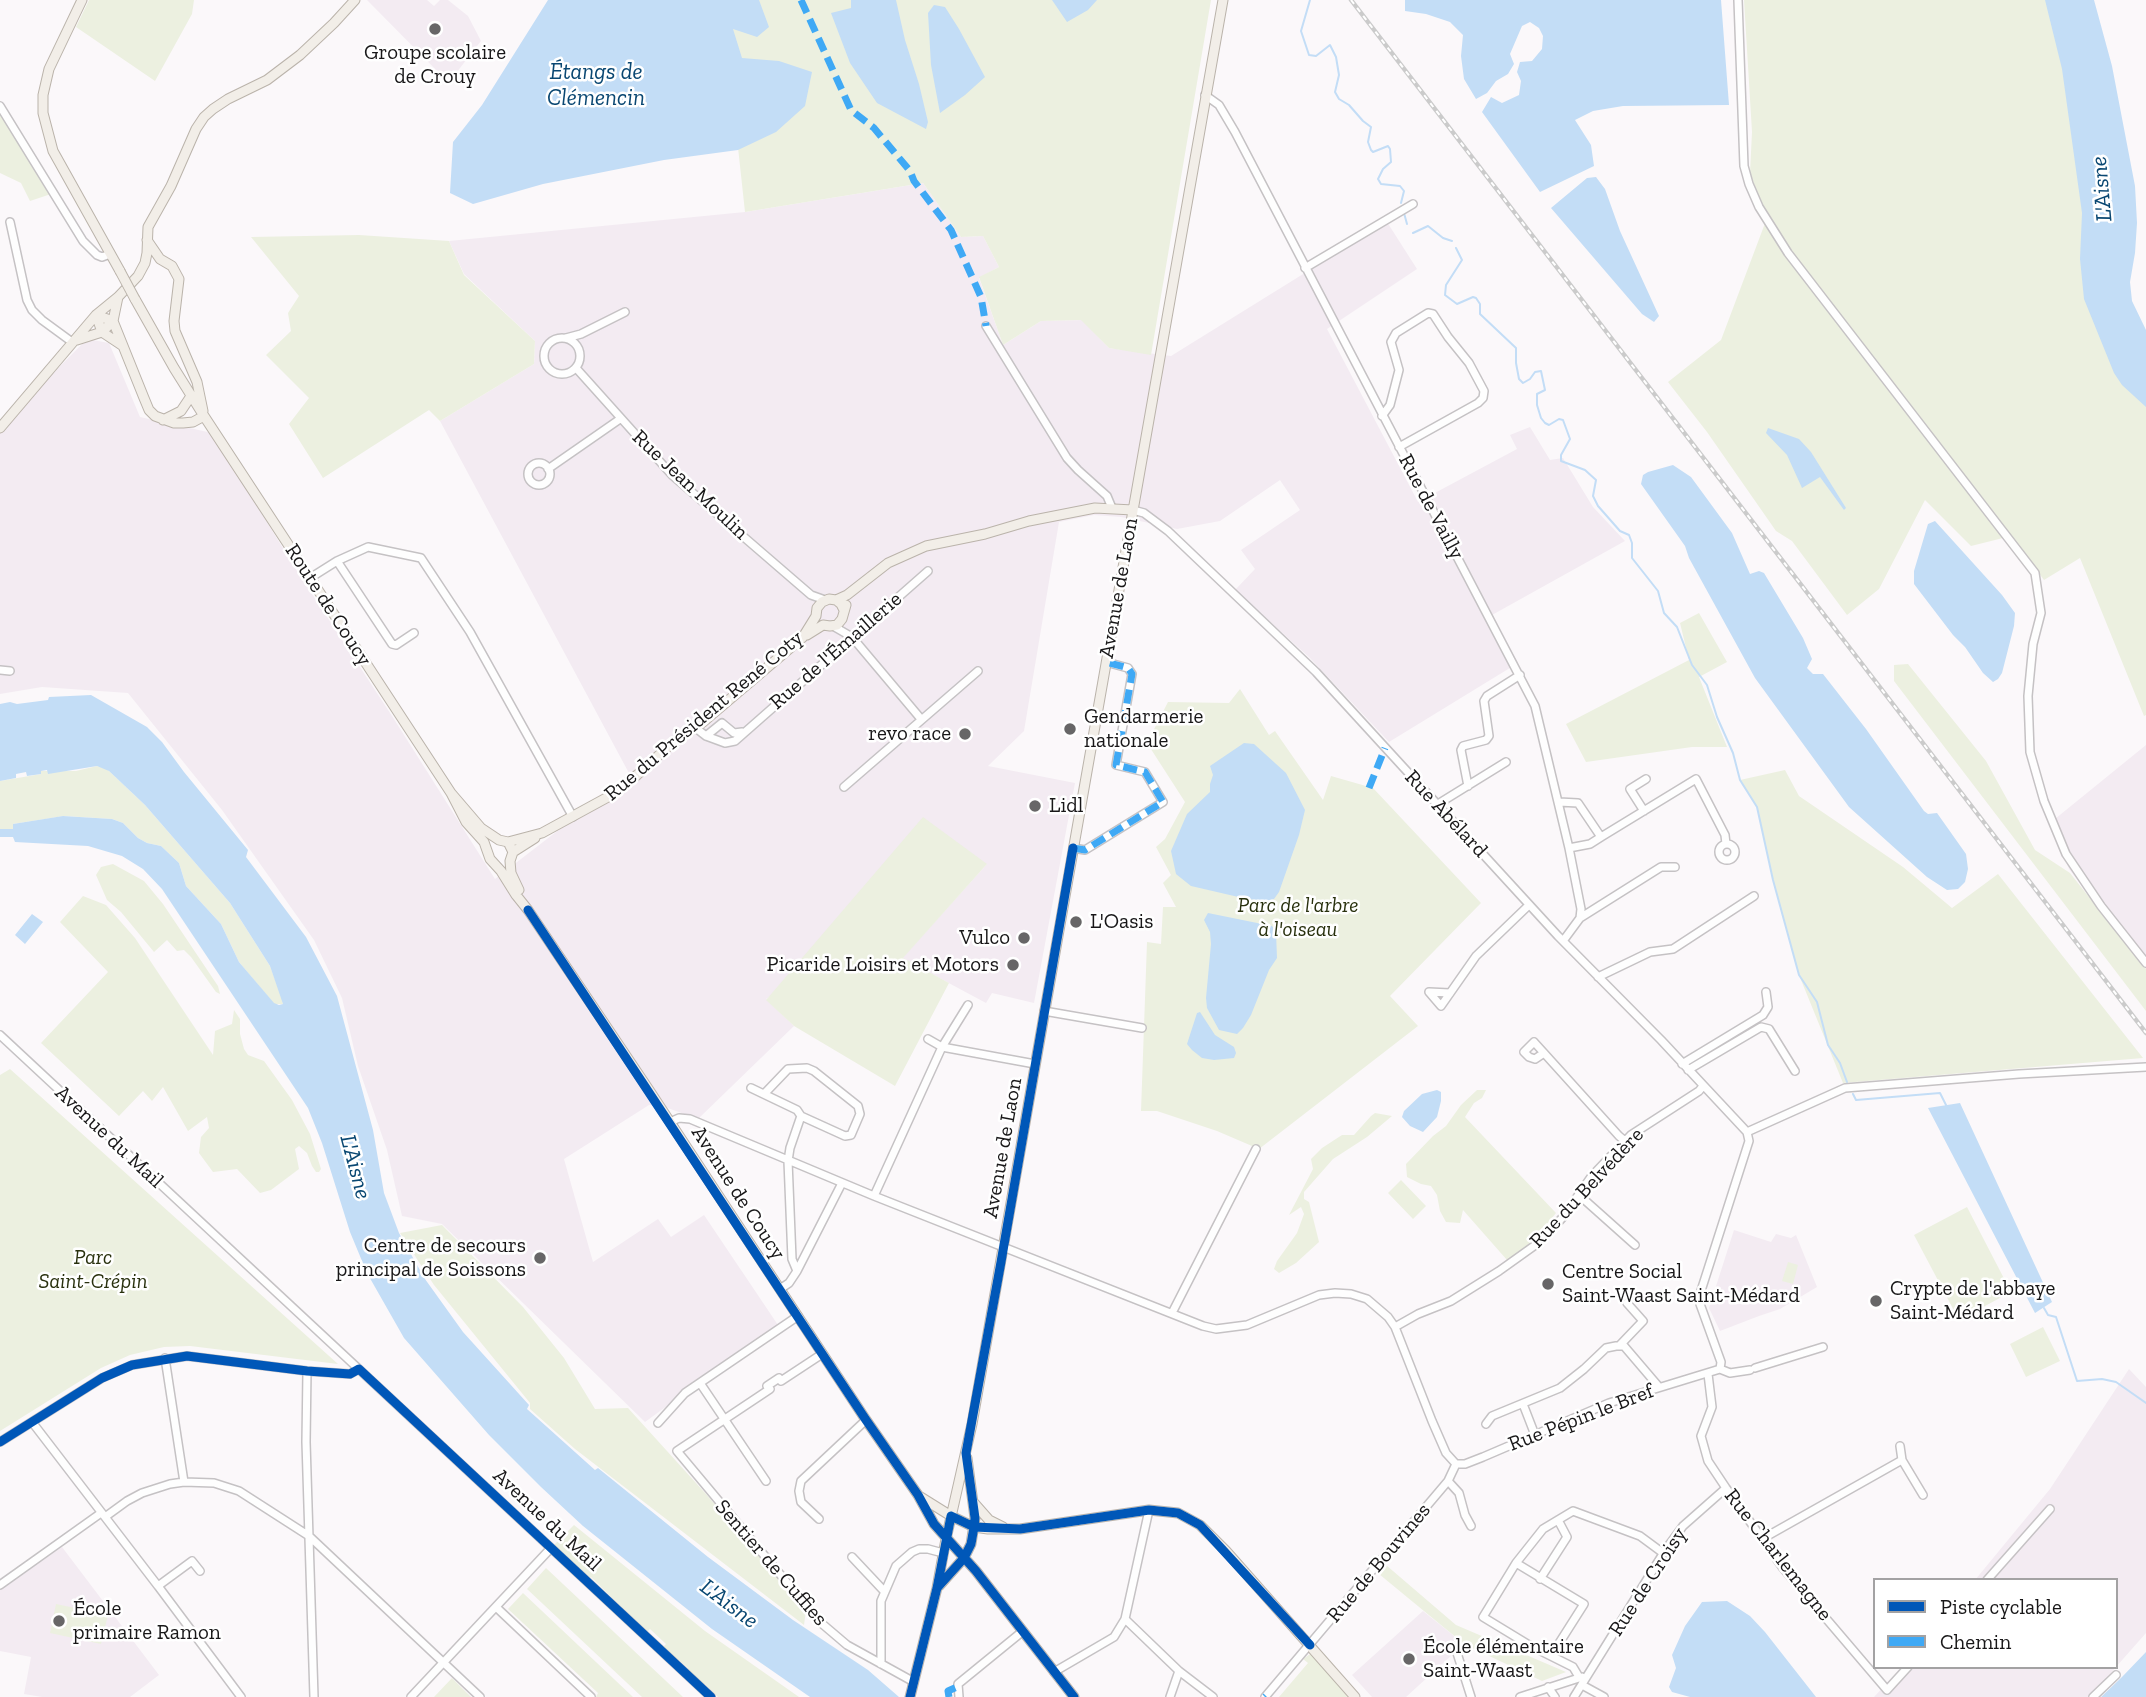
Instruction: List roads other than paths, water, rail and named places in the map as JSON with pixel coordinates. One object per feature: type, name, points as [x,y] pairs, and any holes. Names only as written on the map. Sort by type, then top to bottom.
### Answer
[{"type":"main road","name":"Route de Coucy","points":[[82,0],[49,69],[43,103],[52,151],[191,396],[451,793],[466,822],[484,842],[488,851]]},
{"type":"main road","points":[[0,428],[96,314],[118,297],[138,276],[145,263],[148,227],[204,117],[228,99],[267,80],[300,55],[355,0]]},
{"type":"main road","name":"Avenue de Laon","points":[[966,1453],[1223,0]]},
{"type":"main road","points":[[96,314],[113,321],[149,410],[155,416],[183,423],[193,422],[204,416],[197,382],[175,331],[179,279],[172,266],[160,258],[147,240]]},
{"type":"main road","points":[[145,263],[160,258]]},
{"type":"main road","points":[[72,342],[102,332],[113,321],[118,297]]},
{"type":"main road","points":[[96,314],[102,332],[124,347]]},
{"type":"main road","points":[[163,419],[181,411],[191,396]]},
{"type":"main road","points":[[828,625],[817,612],[825,600],[836,600],[847,595],[899,556],[926,546],[1095,508],[1133,510]]},
{"type":"main road","points":[[803,637],[840,622],[850,598],[880,574],[943,543]]},
{"type":"main road","points":[[836,600],[844,613]]},
{"type":"main road","name":"Rue du Président René Coty","points":[[504,841],[542,833],[608,797],[670,745],[700,726],[803,637],[817,612]]},
{"type":"main road","name":"Route de Coucy","points":[[451,793],[481,828],[504,841]]},
{"type":"main road","points":[[512,856],[504,841],[492,844],[488,851],[495,864],[503,865],[542,833]]},
{"type":"main road","name":"Avenue de Coucy","points":[[512,856],[513,880],[528,910]]},
{"type":"main road","name":"Avenue de Coucy","points":[[495,864],[670,1122],[918,1495],[934,1524],[976,1571],[1074,1697]]},
{"type":"main road","points":[[912,1689],[966,1453]]},
{"type":"main road","points":[[937,1588],[964,1558],[971,1544],[974,1527],[973,1502],[966,1453]]},
{"type":"main road","points":[[918,1495],[974,1527],[1020,1529],[1149,1510],[1178,1513],[1200,1525],[1355,1697]]},
{"type":"main road","points":[[936,1507],[955,1497]]},
{"type":"main road","points":[[973,1502],[989,1520],[1004,1528]]},
{"type":"street","points":[[1738,0],[1744,166],[1759,207],[1788,253],[2035,573],[2041,612],[2033,644],[2028,696],[2030,752],[2045,801],[2066,854],[2101,906],[2146,963]]},
{"type":"street","name":"Rue de Vailly","points":[[1205,95],[1219,104],[1520,676],[1539,717],[1569,848],[1581,909],[1580,918]]},
{"type":"street","points":[[0,106],[83,241],[97,255],[102,257],[110,254]]},
{"type":"street","points":[[1305,268],[1413,204]]},
{"type":"street","points":[[9,222],[27,300],[32,310],[72,342]]},
{"type":"street","points":[[581,334],[576,345],[580,359],[576,368],[560,374],[546,365],[546,348],[554,340],[581,334],[625,312]]},
{"type":"street","points":[[1382,416],[1390,405],[1399,370],[1391,342],[1395,332],[1428,313],[1433,314],[1469,363],[1484,391],[1483,398],[1399,447]]},
{"type":"street","points":[[986,326],[1068,458],[1107,496],[1112,508]]},
{"type":"street","points":[[565,338],[576,345]]},
{"type":"street","name":"Rue Jean Moulin","points":[[576,368],[672,475],[811,594],[825,600]]},
{"type":"street","points":[[548,468],[620,419]]},
{"type":"street","name":"Rue Abélard","points":[[1133,510],[1144,513],[1168,531],[1316,672],[1529,905],[1746,1132]]},
{"type":"street","points":[[310,578],[337,561],[368,547],[421,558],[480,651],[573,817]]},
{"type":"street","points":[[337,561],[392,644],[396,645],[414,633]]},
{"type":"street","name":"Rue de l'Émaillerie","points":[[706,736],[730,743],[928,571]]},
{"type":"street","name":"Rue Jean Moulin","points":[[811,594],[817,612]]},
{"type":"street","points":[[844,613],[850,636]]},
{"type":"street","points":[[828,625],[850,636],[921,719]]},
{"type":"street","points":[[1073,848],[1085,850],[1163,802],[1145,772],[1116,765],[1132,674],[1128,668],[1106,662]]},
{"type":"street","points":[[0,670],[10,671]]},
{"type":"street","points":[[844,787],[978,671]]},
{"type":"street","points":[[1468,786],[1462,746],[1486,740],[1489,736],[1484,701],[1487,696],[1520,676]]},
{"type":"street","points":[[700,726],[706,736],[722,723],[736,734],[744,732]]},
{"type":"street","points":[[1438,804],[1506,762]]},
{"type":"street","points":[[1569,848],[1590,844],[1696,779],[1701,768]]},
{"type":"street","points":[[1644,811],[1630,789],[1646,779]]},
{"type":"street","points":[[1696,779],[1726,844]]},
{"type":"street","points":[[1559,802],[1578,803],[1601,837]]},
{"type":"street","points":[[1563,941],[1580,918],[1661,867],[1675,867]]},
{"type":"street","points":[[1598,977],[1650,951],[1674,949],[1754,897]]},
{"type":"street","points":[[1450,993],[1476,956],[1529,905]]},
{"type":"street","points":[[1685,1067],[1763,1015],[1768,1007],[1766,992]]},
{"type":"street","points":[[874,1196],[942,1047],[968,1005]]},
{"type":"street","points":[[1044,1011],[1142,1028]]},
{"type":"street","points":[[1685,1067],[1761,1027],[1769,1028],[1796,1071]]},
{"type":"street","name":"Avenue du Mail","points":[[0,1035],[711,1697]]},
{"type":"street","points":[[928,1040],[942,1047],[1035,1064]]},
{"type":"street","points":[[1544,1054],[1625,1142]]},
{"type":"street","points":[[1823,1347],[1752,1369],[1730,1373],[1720,1369],[1721,1362],[1699,1297],[1749,1141],[1746,1132],[1845,1088],[1984,1076],[2146,1067]]},
{"type":"street","points":[[751,1088],[845,1136],[851,1135],[860,1114],[858,1106],[807,1068],[788,1069],[765,1093]]},
{"type":"street","name":"Rue du Belvédère","points":[[1395,1327],[1418,1314],[1451,1301],[1541,1241],[1591,1177],[1625,1142],[1638,1130],[1703,1086]]},
{"type":"street","points":[[797,1271],[792,1259],[788,1161],[802,1116]]},
{"type":"street","points":[[670,1122],[678,1118],[690,1119],[874,1196],[1203,1326],[1216,1329],[1247,1325],[1319,1295],[1351,1294],[1367,1299],[1388,1317],[1395,1327],[1446,1453],[1456,1464],[1450,1478]]},
{"type":"street","points":[[1172,1313],[1256,1149]]},
{"type":"street","points":[[780,1289],[789,1283],[797,1271],[842,1183]]},
{"type":"street","points":[[1579,1195],[1635,1245]]},
{"type":"street","points":[[1486,1424],[1492,1416],[1560,1388],[1606,1348],[1620,1345],[1643,1321],[1628,1303]]},
{"type":"street","points":[[658,1423],[676,1402],[700,1382],[798,1316]]},
{"type":"street","points":[[1620,1345],[1624,1346],[1658,1387]]},
{"type":"street","points":[[724,1419],[770,1390],[767,1386],[779,1378],[781,1381],[822,1354]]},
{"type":"street","points":[[0,1442],[102,1378],[132,1365],[187,1356],[307,1371],[350,1374],[359,1369]]},
{"type":"street","points":[[165,1359],[184,1482]]},
{"type":"street","name":"Rue Pépin le Bref","points":[[1456,1464],[1465,1464],[1609,1403],[1720,1369]]},
{"type":"street","points":[[307,1371],[306,1442],[314,1697]]},
{"type":"street","name":"Rue Charlemagne","points":[[1708,1374],[1712,1407],[1701,1436],[1708,1461],[1726,1489],[1783,1567],[1887,1690],[1906,1669]]},
{"type":"street","points":[[700,1382],[766,1481]]},
{"type":"street","points":[[1523,1404],[1535,1435]]},
{"type":"street","name":"Sentier de Cuffies","points":[[724,1419],[677,1451],[820,1622],[847,1645],[881,1664],[912,1689]]},
{"type":"street","points":[[819,1519],[802,1502],[799,1491],[801,1481],[866,1420]]},
{"type":"street","points":[[32,1422],[240,1697]]},
{"type":"street","points":[[1900,1446],[1902,1460],[1923,1495]]},
{"type":"street","points":[[1762,1539],[1902,1460]]},
{"type":"street","name":"Rue de Bouvines","points":[[1265,1697],[1450,1478],[1460,1493],[1465,1515],[1471,1526]]},
{"type":"street","points":[[0,1585],[103,1515],[142,1493],[184,1482],[214,1483],[239,1491],[309,1536],[480,1697]]},
{"type":"street","name":"Rue de Croisy","points":[[1574,1697],[1582,1680],[1683,1526],[1726,1489]]},
{"type":"street","points":[[1989,1578],[2050,1509]]},
{"type":"street","points":[[1054,1672],[1114,1637],[1125,1619],[1149,1510]]},
{"type":"street","points":[[1604,1697],[1582,1680],[1573,1667],[1529,1645],[1483,1617],[1516,1563],[1543,1529],[1573,1511],[1640,1536],[1664,1553]]},
{"type":"street","points":[[1541,1580],[1567,1537],[1558,1520]]},
{"type":"street","points":[[411,1697],[551,1548]]},
{"type":"street","points":[[881,1664],[881,1601],[895,1566],[912,1552],[928,1549],[943,1553]]},
{"type":"street","points":[[852,1557],[884,1591]]},
{"type":"street","points":[[158,1586],[189,1558],[200,1571]]},
{"type":"street","points":[[1516,1563],[1584,1604],[1551,1656]]},
{"type":"street","points":[[496,1607],[591,1697]]},
{"type":"street","points":[[1125,1619],[1179,1671],[1213,1697]]},
{"type":"street","points":[[959,1697],[958,1684],[1023,1631]]},
{"type":"street","points":[[1457,1653],[1471,1697]]},
{"type":"street","points":[[1170,1697],[1179,1671]]},
{"type":"street","points":[[2093,1697],[2116,1675]]},
{"type":"street","points":[[1520,1697],[1548,1687],[1582,1680]]},
{"type":"street","points":[[1548,1687],[1555,1697]]},
{"type":"water","name":"Étangs de Clémencin","points":[[548,0],[759,0],[769,27],[757,37],[733,29],[742,58],[779,61],[812,72],[805,106],[776,132],[738,150],[664,160],[543,184],[473,204],[450,193],[453,142],[482,105]]},
{"type":"water","points":[[851,0],[896,0],[928,122],[926,129],[877,103],[850,63],[831,13],[851,8]]},
{"type":"water","points":[[1052,0],[1097,0],[1088,10],[1067,22]]},
{"type":"water","points":[[1405,0],[1721,0],[1729,105],[1623,106],[1593,111],[1575,120],[1591,145],[1594,166],[1540,192],[1482,112],[1491,97],[1502,103],[1519,95],[1521,81],[1517,72],[1520,62],[1532,61],[1542,49],[1543,36],[1539,28],[1530,22],[1522,26],[1510,54],[1514,64],[1508,74],[1476,99],[1464,79],[1461,56],[1463,35],[1450,22],[1405,11]]},
{"type":"water","name":"L'Aisne","points":[[2045,0],[2094,0],[2112,66],[2135,186],[2137,223],[2130,282],[2132,301],[2146,330],[2146,407],[2122,385],[2114,373],[2084,299],[2080,259],[2082,213],[2062,69]]},
{"type":"water","points":[[934,5],[945,7],[985,77],[940,113],[931,65],[928,13]]},
{"type":"water","points":[[1596,177],[1605,189],[1620,231],[1659,316],[1654,322],[1642,314],[1551,208],[1587,178]]},
{"type":"water","points":[[1768,428],[1799,439],[1811,452],[1846,508],[1844,510],[1820,477],[1802,488],[1787,455],[1766,433]]},
{"type":"water","points":[[1673,465],[1691,477],[1732,533],[1750,574],[1759,571],[1764,573],[1803,638],[1812,659],[1807,668],[1813,674],[1823,674],[1924,811],[1928,814],[1937,813],[1966,854],[1968,869],[1965,882],[1958,889],[1947,890],[1927,877],[1849,807],[1755,678],[1685,546],[1641,484],[1643,475],[1648,472]]},
{"type":"water","points":[[1935,521],[2015,613],[2002,673],[1993,682],[1983,673],[1914,584],[1914,571],[1928,524]]},
{"type":"water","name":"L'Aisne","points":[[91,695],[147,727],[162,742],[248,850],[246,857],[306,937],[337,996],[373,1130],[384,1193],[399,1233],[425,1279],[463,1332],[529,1405],[527,1409],[595,1470],[598,1468],[708,1557],[793,1620],[868,1670],[899,1697],[810,1697],[712,1629],[583,1526],[541,1487],[489,1435],[404,1338],[367,1273],[350,1232],[308,1108],[162,889],[143,869],[122,856],[88,846],[15,842],[13,837],[0,837],[0,829],[13,829],[13,824],[63,816],[112,819],[123,823],[138,838],[161,846],[179,863],[186,886],[221,924],[239,962],[274,1003],[283,1004],[270,966],[230,903],[145,805],[109,771],[97,766],[48,774],[47,770],[41,771],[41,774],[27,776],[26,772],[16,774],[16,778],[0,781],[0,704],[48,700],[49,697]]},
{"type":"water","points":[[1244,743],[1254,744],[1286,773],[1305,810],[1279,892],[1274,899],[1267,901],[1191,886],[1176,874],[1171,851],[1187,814],[1210,792],[1213,775],[1210,766]]},
{"type":"water","points":[[1208,913],[1272,926],[1276,932],[1277,958],[1269,970],[1251,1015],[1237,1034],[1219,1030],[1207,1008],[1211,944],[1210,932],[1204,920]]},
{"type":"water","points":[[32,914],[43,922],[25,944],[15,935]]},
{"type":"water","points":[[1200,1012],[1215,1035],[1234,1047],[1234,1058],[1202,1058],[1187,1044],[1197,1013]]},
{"type":"water","points":[[1437,1090],[1441,1092],[1441,1101],[1437,1117],[1423,1132],[1410,1126],[1402,1117],[1404,1111],[1422,1094]]},
{"type":"water","points":[[1960,1103],[2052,1302],[2035,1313],[1928,1108]]},
{"type":"water","points":[[1727,1601],[1750,1616],[1765,1632],[1816,1697],[1690,1697],[1672,1692],[1669,1687],[1676,1668],[1672,1655],[1685,1626],[1702,1602]]},
{"type":"water","points":[[2146,1652],[2146,1697],[2101,1697],[2122,1677]]},
{"type":"waterway","points":[[1310,0],[1301,31],[1309,55],[1316,56],[1330,45],[1336,57],[1339,75],[1335,92],[1339,99],[1371,127],[1368,142],[1371,150],[1373,152],[1388,146],[1390,149],[1391,162],[1383,169],[1378,179],[1381,184],[1400,186],[1404,191],[1401,203]]},
{"type":"waterway","points":[[1404,213],[1407,224]]},
{"type":"waterway","points":[[1413,233],[1428,226],[1443,238],[1452,241]]},
{"type":"waterway","points":[[1456,248],[1462,260],[1446,285],[1445,295],[1457,304],[1476,298],[1480,304],[1480,314],[1516,348],[1519,379],[1523,383],[1535,372],[1541,371],[1545,390],[1537,394],[1541,418],[1549,425],[1559,419],[1563,420],[1570,439],[1561,455],[1561,461],[1585,470],[1596,480],[1593,496],[1598,506],[1620,531],[1629,535],[1632,558],[1658,591],[1664,613],[1677,627],[1692,665],[1707,685],[1733,753],[1740,780],[1757,807],[1773,880],[1799,975],[1817,1002],[1828,1045],[1840,1063],[1847,1082]]},
{"type":"waterway","points":[[1853,1094],[1856,1100],[1940,1093],[1947,1107]]},
{"type":"waterway","points":[[2044,1308],[2048,1315],[2056,1317],[2077,1381],[2102,1379],[2116,1382],[2146,1403]]},
{"type":"railway","points":[[1351,0],[2146,1033]]},
{"type":"place","name":"Groupe scolaire de Crouy","points":[[435,29]]},
{"type":"place","name":"Gendarmerie nationale","points":[[1070,729]]},
{"type":"place","name":"revo race","points":[[965,734]]},
{"type":"place","name":"Lidl","points":[[1035,806]]},
{"type":"place","name":"L'Oasis","points":[[1076,922]]},
{"type":"place","name":"Vulco","points":[[1024,938]]},
{"type":"place","name":"Picaride Loisirs et Motors","points":[[1013,965]]},
{"type":"place","name":"Centre de secours principal de Soissons","points":[[540,1258]]},
{"type":"place","name":"Centre Social Saint-Waast Saint-Médard","points":[[1548,1284]]},
{"type":"place","name":"Crypte de l'abbaye Saint-Médard","points":[[1876,1301]]},
{"type":"place","name":"École primaire Ramon","points":[[59,1621]]},
{"type":"place","name":"École élémentaire Saint-Waast","points":[[1409,1659]]},
{"type":"park label","name":"Parc de l'arbre à l'oiseau","points":[[1298,918]]},
{"type":"park label","name":"Parc Saint-Crépin","points":[[93,1270]]}]
